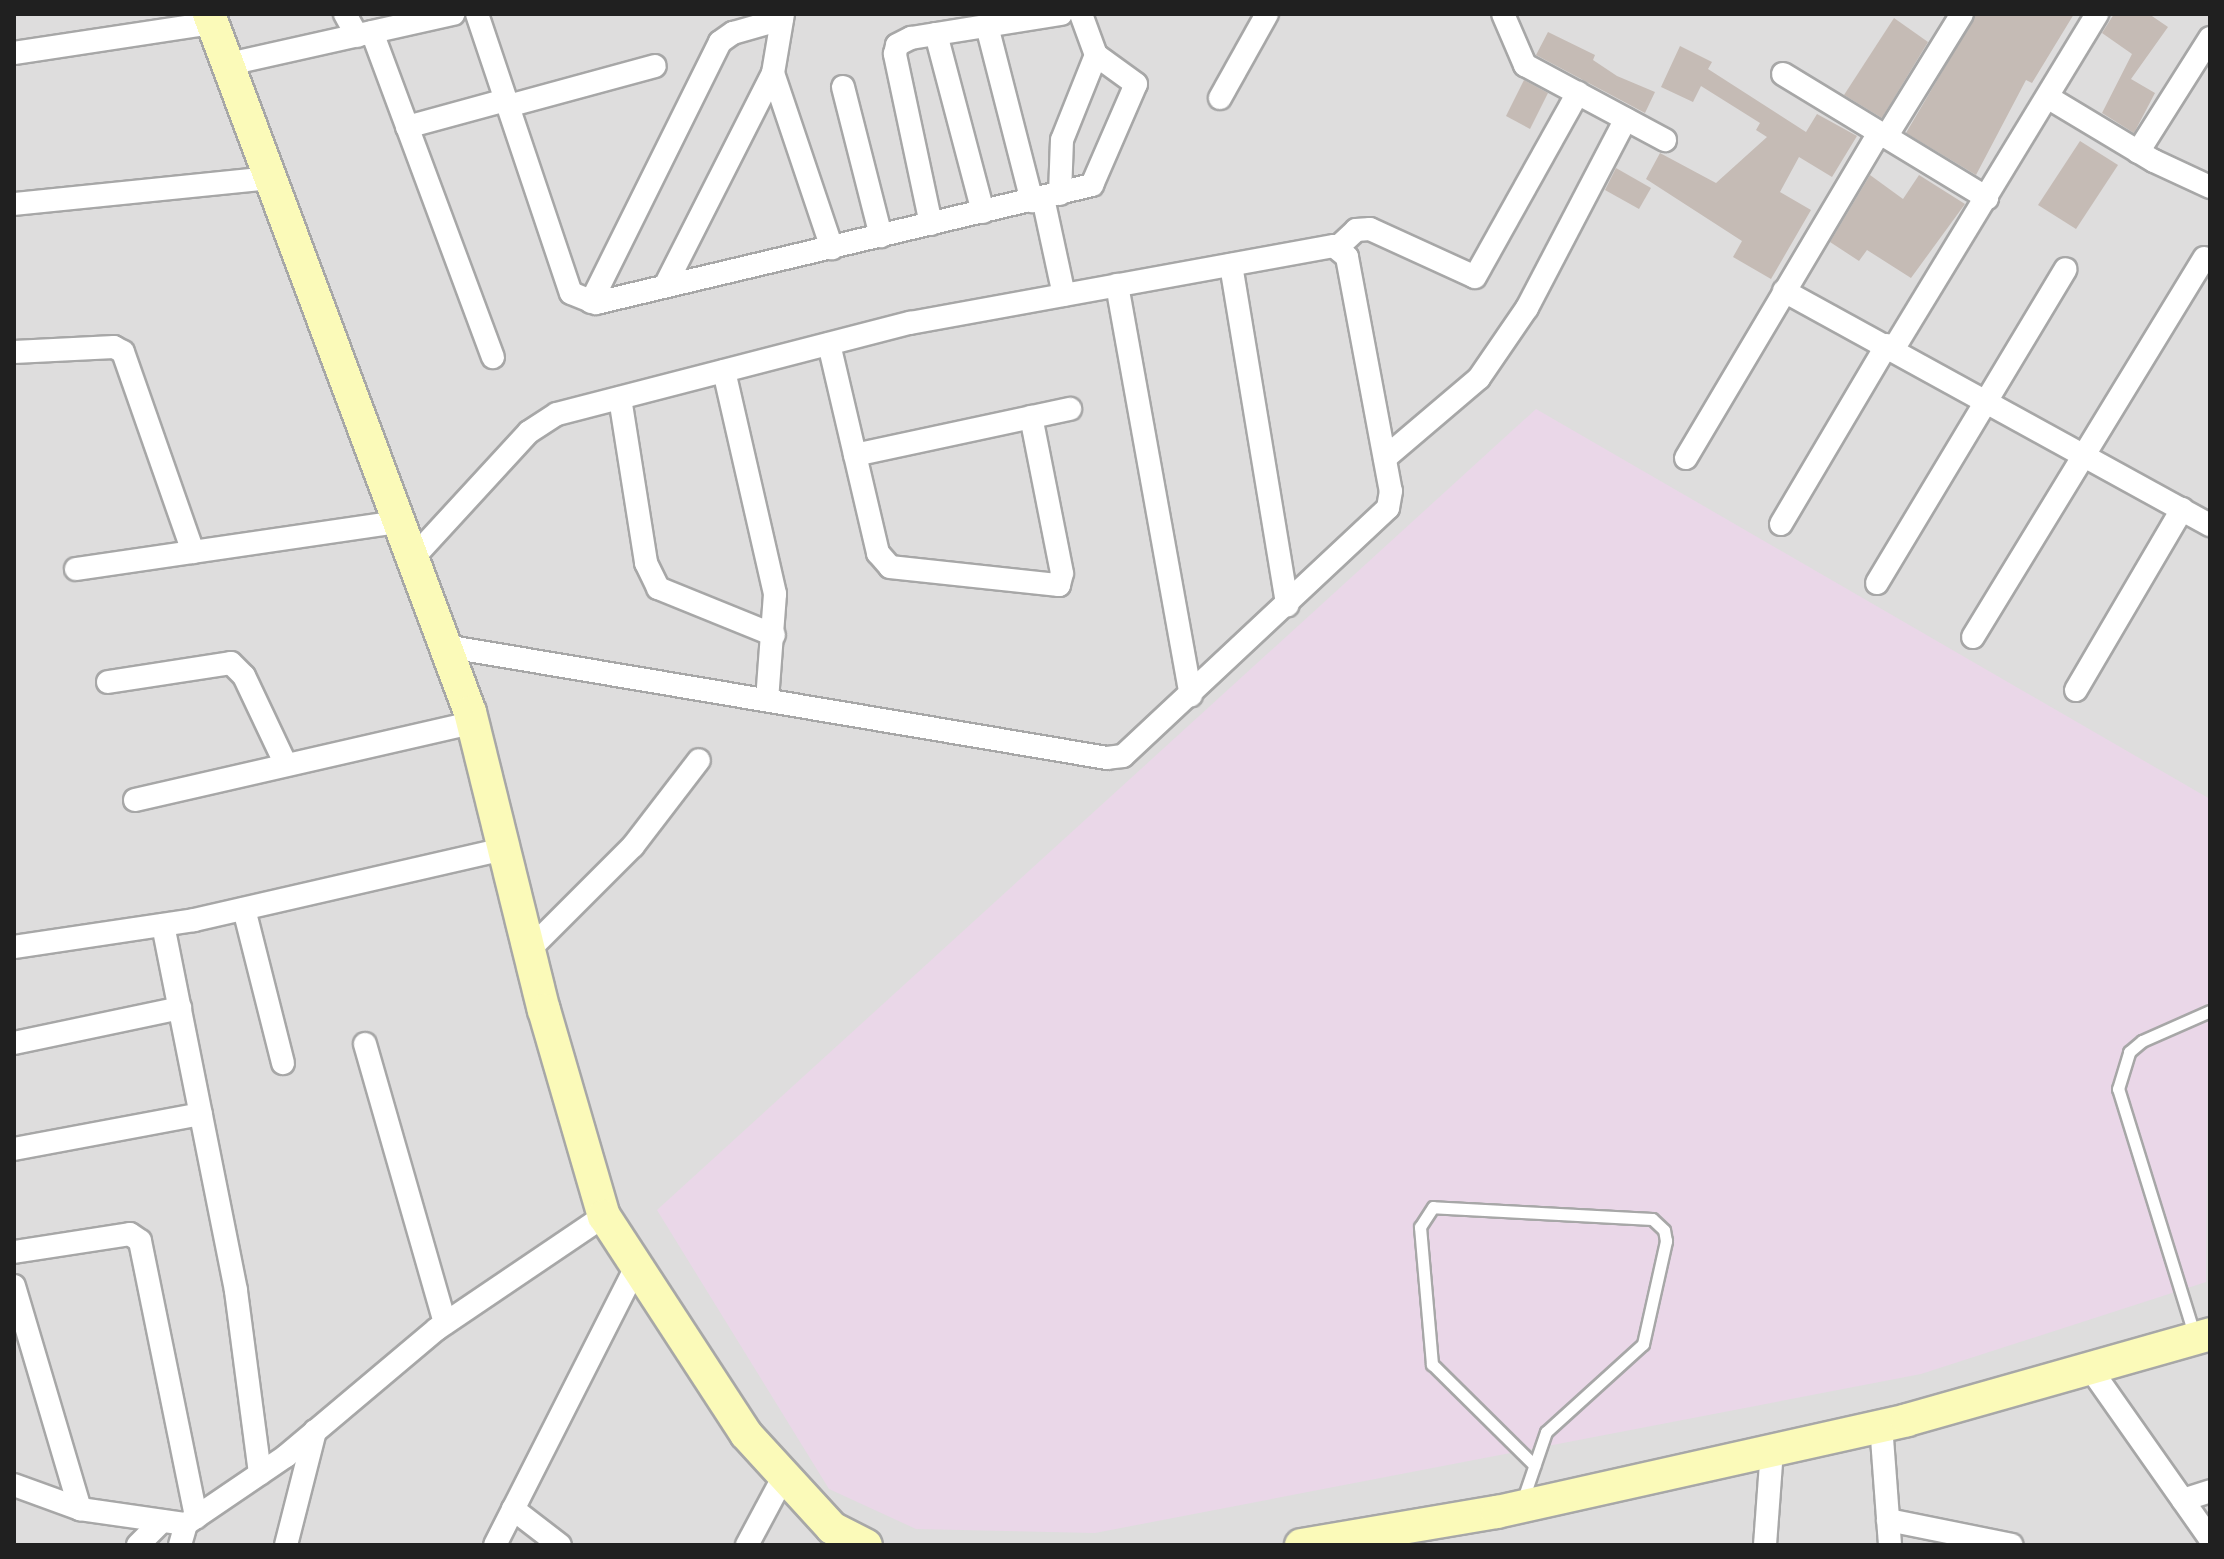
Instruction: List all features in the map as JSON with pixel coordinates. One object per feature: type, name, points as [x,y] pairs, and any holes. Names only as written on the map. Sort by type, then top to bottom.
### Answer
[{"type":"street","points":[[345,14],[364,34],[407,127],[493,357]]},
{"type":"street","points":[[229,64],[453,14]]},
{"type":"street","points":[[477,14],[571,293],[591,302],[1085,189],[1098,179],[1136,89],[1131,77],[1096,55],[1081,14]]},
{"type":"street","points":[[1220,98],[1267,14]]},
{"type":"street","points":[[1503,14],[1525,65],[1665,140]]},
{"type":"street","points":[[1686,458],[1784,291],[1962,14]]},
{"type":"street","points":[[1781,524],[1890,346],[2049,98],[2097,14]]},
{"type":"street","points":[[931,224],[895,54],[904,40],[1048,15]]},
{"type":"street","points":[[591,302],[720,42],[733,33],[782,17],[773,73],[665,286]]},
{"type":"street","points":[[14,53],[211,19],[472,723],[529,950],[604,1216],[746,1434],[832,1528],[866,1545]]},
{"type":"street","points":[[987,26],[1045,198],[1064,295]]},
{"type":"street","points":[[936,34],[983,212]]},
{"type":"street","points":[[2138,152],[2210,38]]},
{"type":"street","points":[[1045,198],[1062,140],[1096,55]]},
{"type":"street","points":[[407,127],[655,66]]},
{"type":"street","points":[[773,73],[832,248]]},
{"type":"street","points":[[1783,74],[1987,198]]},
{"type":"street","points":[[843,87],[881,236]]},
{"type":"street","points":[[413,558],[538,424],[620,398],[910,323],[1338,247],[1356,230],[1370,229],[1475,277],[1578,93]]},
{"type":"street","points":[[2049,98],[2138,152],[2210,187]]},
{"type":"street","points":[[1385,458],[1479,378],[1527,308],[1626,119]]},
{"type":"street","points":[[14,204],[272,178]]},
{"type":"street","points":[[445,646],[1115,758],[1130,752],[1384,514],[1391,491],[1347,257],[1338,247]]},
{"type":"street","points":[[1973,637],[2204,258]]},
{"type":"street","points":[[1231,265],[1287,605]]},
{"type":"street","points":[[1877,583],[2066,269]]},
{"type":"street","points":[[1117,285],[1191,695]]},
{"type":"street","points":[[1784,291],[1890,346],[2210,525]]},
{"type":"street","points":[[829,344],[878,553],[890,567],[1054,588],[1062,573],[1031,417]]},
{"type":"street","points":[[14,352],[114,347],[123,352],[193,552]]},
{"type":"street","points":[[724,371],[775,594],[767,700]]},
{"type":"street","points":[[620,398],[646,563],[658,588],[774,635]]},
{"type":"street","points":[[855,455],[1070,409]]},
{"type":"street","points":[[2076,690],[2182,509]]},
{"type":"street","points":[[76,569],[400,522]]},
{"type":"street","points":[[108,682],[231,663],[244,676],[286,765]]},
{"type":"street","points":[[135,800],[472,723]]},
{"type":"street","points":[[529,950],[633,846],[699,760]]},
{"type":"street","points":[[14,947],[163,925],[244,909],[504,849]]},
{"type":"street","points":[[244,909],[283,1063]]},
{"type":"street","points":[[163,925],[236,1291],[260,1473]]},
{"type":"street","points":[[14,1043],[180,1008]]},
{"type":"street","points":[[365,1044],[445,1323]]},
{"type":"street","points":[[14,1149],[201,1114]]},
{"type":"street","points":[[187,1529],[315,1431],[445,1323],[604,1216]]},
{"type":"street","points":[[14,1252],[130,1234],[140,1241],[187,1529]]},
{"type":"street","points":[[495,1545],[636,1267]]},
{"type":"street","points":[[14,1286],[80,1509]]},
{"type":"street","points":[[1301,1545],[1521,1506],[1881,1425],[2203,1336]]},
{"type":"street","points":[[2090,1368],[2210,1539]]},
{"type":"street","points":[[1881,1425],[1890,1545]]},
{"type":"street","points":[[286,1545],[315,1431]]},
{"type":"street","points":[[1765,1545],[1772,1450]]},
{"type":"street","points":[[747,1545],[784,1476]]},
{"type":"street","points":[[14,1485],[80,1509],[162,1521],[187,1529]]},
{"type":"street","points":[[2183,1500],[2210,1491]]},
{"type":"street","points":[[513,1509],[560,1545]]},
{"type":"street","points":[[1888,1520],[2012,1545]]},
{"type":"street","points":[[138,1545],[162,1521]]},
{"type":"lane","points":[[2203,1336],[2118,1089],[2121,1069],[2135,1046],[2210,1011]]},
{"type":"lane","points":[[1521,1506],[1546,1432],[1643,1344],[1666,1241],[1664,1230],[1652,1219],[1433,1207],[1420,1227],[1432,1364],[1534,1465]]},
{"type":"shaded area","points":[[14,14],[2210,14],[2210,1545],[14,1545]]},
{"type":"shaded area","points":[[1536,409],[2210,799],[2206,1282],[1921,1374],[1095,1533],[916,1529],[829,1489],[657,1210]]},
{"type":"building","points":[[1976,14],[2074,14],[2032,83],[2026,80],[1976,175],[1906,133]]},
{"type":"building","points":[[2114,14],[2149,14],[2168,27],[2131,79],[2155,93],[2134,133],[2102,113],[2132,54],[2102,33]]},
{"type":"building","points":[[1894,18],[1928,42],[1882,118],[1844,95]]},
{"type":"building","points":[[1548,32],[1595,55],[1593,60],[1617,76],[1655,92],[1645,113],[1536,55]]},
{"type":"building","points":[[1680,46],[1712,62],[1708,69],[1806,132],[1817,114],[1857,136],[1832,177],[1799,157],[1780,192],[1811,210],[1771,279],[1733,257],[1742,241],[1646,179],[1660,153],[1716,183],[1767,137],[1756,130],[1760,123],[1701,86],[1693,102],[1661,87]]},
{"type":"building","points":[[1524,80],[1548,93],[1530,129],[1506,116]]},
{"type":"building","points":[[2080,141],[2118,165],[2076,229],[2038,205]]},
{"type":"building","points":[[1616,168],[1651,188],[1639,209],[1605,190]]},
{"type":"building","points":[[1870,175],[1903,199],[1919,175],[1965,204],[1911,278],[1867,250],[1859,261],[1830,242]]}]
